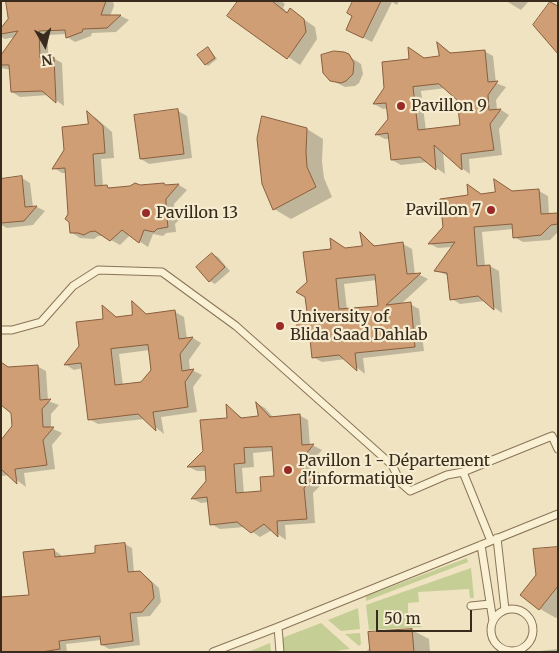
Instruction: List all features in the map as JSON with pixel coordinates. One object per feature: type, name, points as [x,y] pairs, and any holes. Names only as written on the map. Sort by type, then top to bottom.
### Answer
[{"type":"lane","points":[[1,330],[12,330],[41,322],[73,286],[98,270],[162,272],[236,326],[392,465],[401,483],[410,491],[447,475],[463,472],[552,436],[558,448]]},
{"type":"lane","points":[[463,472],[494,540],[505,610]]},
{"type":"lane","points":[[212,652],[558,514]]},
{"type":"lane","points":[[481,545],[493,621],[491,634],[498,646],[511,651],[524,647],[532,636],[531,622],[522,612],[515,609],[505,610],[497,615],[493,621]]},
{"type":"lane","points":[[471,606],[490,604]]},
{"type":"lane","points":[[278,627],[280,652]]},
{"type":"green space","points":[[467,558],[468,562],[366,601],[366,596]]},
{"type":"green space","points":[[471,568],[474,598],[470,598],[469,589],[418,592],[419,602],[408,603],[408,615],[420,615],[422,627],[369,630],[366,605]]},
{"type":"green space","points":[[358,608],[360,629],[341,631],[328,620]]},
{"type":"green space","points":[[321,623],[350,649],[327,652],[284,652],[282,638]]},
{"type":"green space","points":[[360,633],[361,644],[359,646],[345,634]]},
{"type":"green space","points":[[270,643],[271,652],[248,652]]},
{"type":"building","points":[[6,1],[106,1],[101,15],[121,15],[107,28],[83,29],[82,32],[66,38],[65,30],[39,31],[40,58],[54,57],[56,103],[42,91],[11,92],[9,65],[1,65],[1,55],[18,31],[1,34],[1,28],[8,19]]},
{"type":"building","points":[[238,1],[272,1],[287,13],[290,8],[304,19],[306,32],[287,59],[227,16]]},
{"type":"building","points":[[353,1],[381,1],[363,38],[346,30],[352,16],[347,13]]},
{"type":"building","points":[[550,2],[558,6],[558,54],[533,25]]},
{"type":"building","name":"Pavillon 9","points":[[437,42],[450,53],[485,50],[488,82],[498,81],[488,95],[489,110],[501,109],[490,124],[494,150],[461,154],[462,170],[434,145],[436,170],[420,157],[391,160],[388,133],[375,135],[388,119],[386,103],[373,104],[384,88],[382,62],[409,59],[408,47],[424,58],[439,56]],"holes":[[[439,84],[457,100],[460,125],[418,130],[413,87]]]},
{"type":"building","points":[[208,47],[215,58],[205,65],[197,55]]},
{"type":"building","points":[[334,51],[349,54],[354,63],[353,74],[341,83],[330,81],[323,73],[321,55]]},
{"type":"building","points":[[178,109],[184,154],[140,159],[134,115]]},
{"type":"building","name":"Pavillon 13","points":[[87,111],[103,126],[105,153],[93,154],[95,186],[107,185],[108,188],[130,186],[135,183],[140,185],[179,184],[166,199],[166,210],[171,214],[167,218],[168,227],[157,229],[154,232],[144,230],[139,243],[122,230],[110,241],[95,231],[84,235],[70,233],[69,222],[65,219],[68,214],[65,168],[52,169],[64,150],[62,127],[88,124]]},
{"type":"building","points":[[262,116],[307,128],[307,167],[316,187],[273,210],[262,184],[257,139]]},
{"type":"building","points":[[22,176],[25,207],[37,206],[24,221],[1,223],[1,179]]},
{"type":"building","name":"Pavillon 7","points":[[494,179],[512,191],[539,189],[541,214],[558,213],[558,224],[551,225],[541,235],[513,238],[512,224],[474,227],[477,266],[490,265],[494,310],[478,296],[450,300],[447,273],[434,271],[455,242],[428,244],[443,227],[440,199],[468,195],[467,184],[481,194],[495,192]]},
{"type":"building","points":[[360,232],[374,246],[403,242],[407,274],[421,273],[386,305],[411,302],[415,347],[355,353],[357,371],[339,355],[312,358],[309,330],[291,332],[307,312],[305,297],[296,292],[307,282],[303,252],[331,249],[330,238],[345,248],[362,246]],"holes":[[[375,275],[378,306],[339,309],[336,279]]]},
{"type":"building","points":[[212,253],[225,267],[209,282],[196,267]]},
{"type":"building","points":[[132,301],[146,314],[175,310],[179,339],[193,337],[180,354],[182,371],[194,369],[185,382],[188,407],[153,412],[156,431],[138,414],[88,420],[81,363],[64,365],[79,346],[76,322],[103,319],[102,305],[116,317],[132,315]],"holes":[[[148,345],[151,370],[141,382],[115,385],[111,349]]]},
{"type":"building","points":[[1,362],[8,367],[38,365],[40,400],[51,399],[42,409],[43,427],[54,427],[43,440],[47,465],[15,469],[17,484],[1,469],[1,440],[12,426],[11,413],[1,405]]},
{"type":"building","name":"Pavillon 1 - Département d'informatique","points":[[256,402],[270,417],[300,414],[302,445],[314,444],[302,459],[304,475],[319,473],[304,488],[307,519],[277,521],[278,537],[264,524],[251,533],[237,522],[210,525],[207,497],[191,499],[206,481],[205,466],[187,467],[203,451],[200,420],[227,418],[226,404],[241,418],[258,416]],"holes":[[[272,447],[274,476],[260,477],[261,491],[236,493],[234,464],[245,463],[244,448]]]},
{"type":"building","points":[[125,543],[128,572],[140,571],[152,583],[154,598],[142,612],[130,613],[133,641],[101,645],[100,636],[59,641],[60,649],[42,652],[1,652],[1,597],[29,595],[23,552],[54,549],[55,557],[95,553],[95,546]]},
{"type":"building","points":[[558,547],[558,586],[539,610],[520,595],[536,575],[533,549]]},
{"type":"building","points":[[412,629],[414,652],[370,652],[368,632]]},
{"type":"place","name":"Pavillon 9","points":[[401,106]]},
{"type":"place","name":"Pavillon 7","points":[[491,210]]},
{"type":"place","name":"Pavillon 13","points":[[146,213]]},
{"type":"place","name":"University of Blida Saad Dahlab","points":[[280,326]]},
{"type":"place","name":"Pavillon 1 - Département d'informatique","points":[[288,470]]}]
